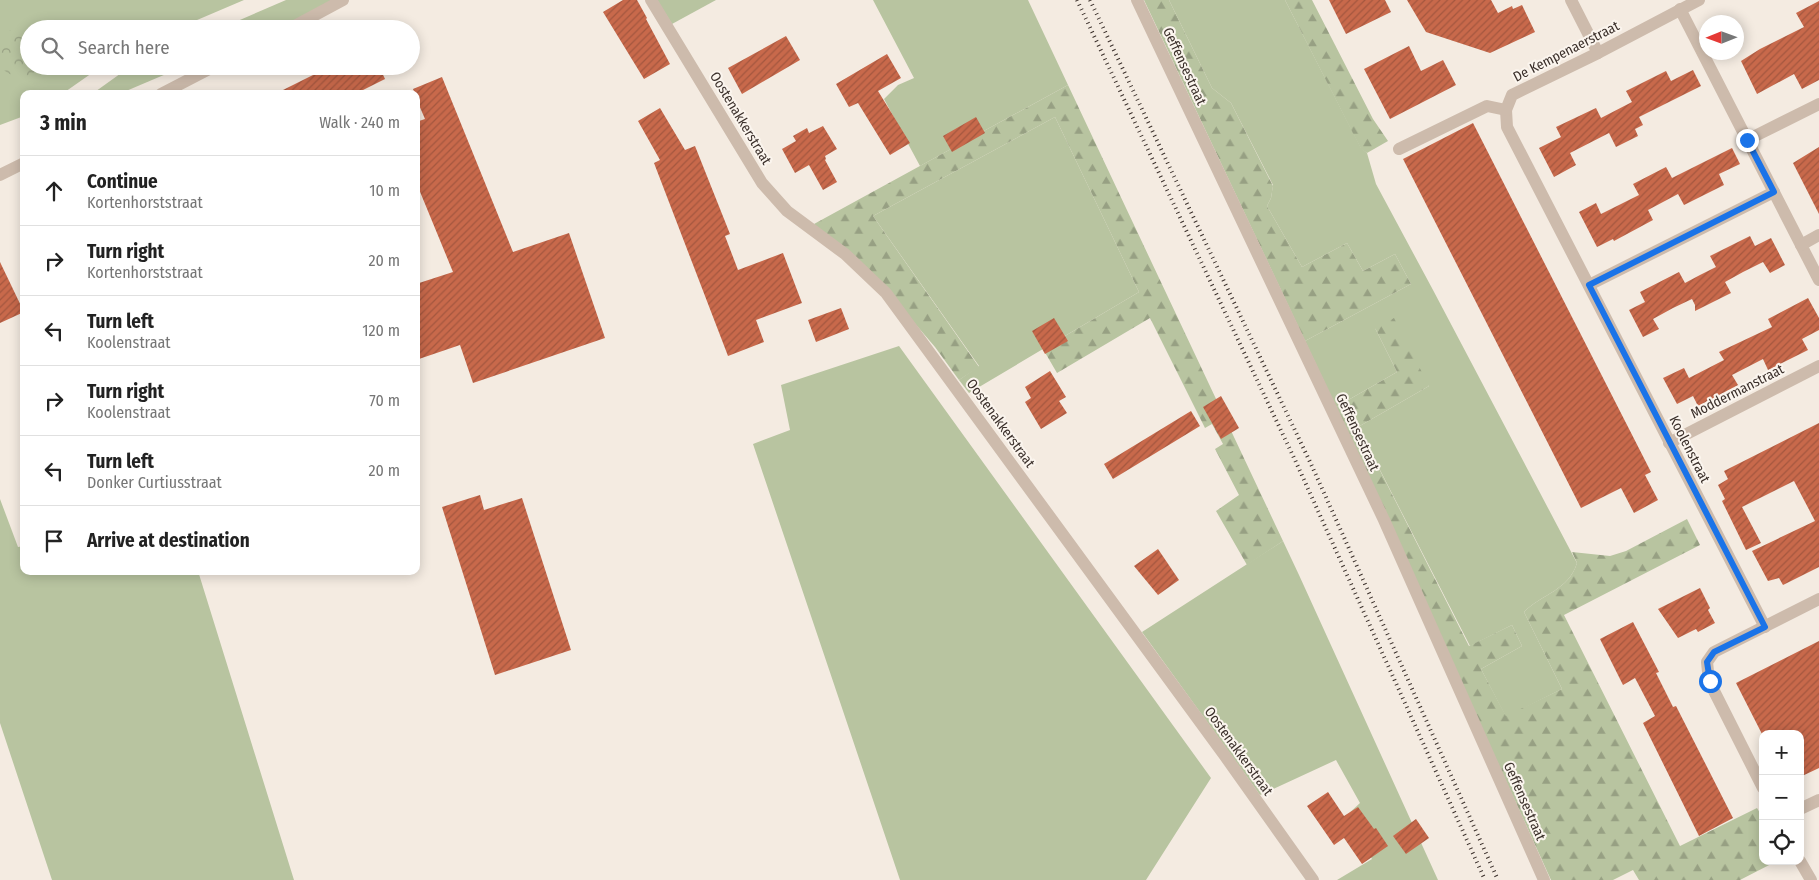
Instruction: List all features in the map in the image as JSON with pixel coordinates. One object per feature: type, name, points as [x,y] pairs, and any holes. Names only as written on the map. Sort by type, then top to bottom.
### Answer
[{"type":"street","points":[[306,20],[343,0]]},
{"type":"street","name":"Oostenakkerstraat","points":[[651,0],[762,183],[787,211],[845,254],[886,293],[1173,684],[1313,880]]},
{"type":"street","name":"Geffensestraat","points":[[1137,0],[1384,520],[1544,880]]},
{"type":"street","points":[[1571,0],[1598,53]]},
{"type":"street","name":"De Kempenaerstraat","points":[[1506,110],[1512,95],[1598,53],[1698,0]]},
{"type":"street","points":[[1680,9],[1819,280]]},
{"type":"street","points":[[169,90],[198,75]]},
{"type":"street","points":[[1747,140],[1819,104]]},
{"type":"street","points":[[1399,150],[1487,106],[1506,110]]},
{"type":"street","name":"Koolenstraat","points":[[1506,110],[1507,127],[1765,627]]},
{"type":"street","points":[[0,175],[20,165]]},
{"type":"street","points":[[1589,285],[1774,192]]},
{"type":"street","points":[[1801,245],[1819,235]]},
{"type":"street","name":"Moddermanstraat","points":[[1669,443],[1819,366]]},
{"type":"street","points":[[1759,780],[1710,681],[1707,662],[1714,652],[1819,599]]},
{"type":"street","points":[[1804,807],[1819,800]]},
{"type":"street","points":[[1803,865],[1811,880]]},
{"type":"green space","points":[[0,0],[244,0],[197,20],[20,20],[20,75],[89,75],[68,90],[20,90],[20,118],[0,125]]},
{"type":"green space","points":[[286,0],[334,0],[297,20],[240,20]]},
{"type":"green space","points":[[657,0],[716,0],[672,24]]},
{"type":"green space","points":[[873,0],[1028,0],[1068,85],[920,166],[884,99],[898,85],[914,78]]},
{"type":"green space","points":[[1144,0],[1169,0],[1212,88],[1231,103],[1273,186],[1271,198],[1267,206],[1302,267],[1347,243],[1363,271],[1395,254],[1411,284],[1305,341]]},
{"type":"green space","points":[[1169,0],[1285,0],[1361,148],[1367,153],[1376,184],[1577,563],[1568,580],[1524,612],[1562,689],[1506,717],[1481,669],[1522,646],[1512,625],[1470,646],[1358,427],[1429,386],[1375,328],[1397,372],[1336,407],[1305,341],[1411,284],[1395,254],[1363,271],[1347,243],[1302,267],[1267,206],[1271,198],[1273,185],[1231,103],[1212,88]]},
{"type":"green space","points":[[1285,0],[1312,0],[1373,119],[1388,141],[1367,153],[1361,149]]},
{"type":"green space","points":[[20,27],[20,75],[28,75],[14,76],[0,66],[0,37],[5,32]]},
{"type":"green space","points":[[118,75],[164,75],[128,90],[98,90]]},
{"type":"green space","points":[[1068,85],[1283,541],[1247,565],[1216,511],[1239,495],[1215,449],[1223,444],[1212,424],[1205,428],[1150,318],[1057,373],[1043,349],[1139,292],[1055,117],[873,216],[979,367],[959,380],[935,347],[887,291],[814,224]]},
{"type":"green space","points":[[1055,117],[1139,292],[969,393],[959,380],[979,366],[873,216]]},
{"type":"green space","points":[[1394,318],[1429,386],[1358,427],[1469,646],[1512,625],[1522,646],[1481,669],[1506,716],[1562,689],[1524,612],[1568,580],[1577,563],[1572,552],[1610,556],[1626,551],[1687,519],[1700,545],[1564,615],[1680,846],[1757,808],[1759,811],[1759,865],[1769,865],[1740,880],[1639,880],[1633,870],[1613,880],[1551,880],[1336,407],[1397,372],[1375,328]]},
{"type":"green space","points":[[899,346],[1211,778],[1146,880],[900,880],[753,444],[790,430],[781,385]]},
{"type":"green space","points":[[0,499],[18,547],[20,547],[20,575],[199,575],[294,880],[52,880],[0,723]]},
{"type":"green space","points":[[1283,541],[1438,880],[1337,880],[1372,859],[1346,816],[1360,803],[1336,760],[1260,795],[1142,632]]},
{"type":"building","points":[[623,0],[637,0],[670,64],[644,79],[603,12]]},
{"type":"building","points":[[1329,0],[1385,0],[1391,12],[1346,34]]},
{"type":"building","points":[[1407,0],[1491,0],[1498,13],[1512,6],[1513,9],[1522,5],[1535,32],[1490,53],[1426,32]]},
{"type":"building","points":[[1819,1],[1819,80],[1802,89],[1794,74],[1757,94],[1741,61],[1760,49],[1804,27],[1796,13]]},
{"type":"building","points":[[786,36],[800,60],[742,94],[728,68]]},
{"type":"building","points":[[1409,46],[1421,71],[1443,60],[1456,85],[1390,119],[1364,69]]},
{"type":"building","points":[[887,54],[901,78],[878,91],[910,143],[890,155],[858,103],[849,107],[836,84]]},
{"type":"building","points":[[1693,70],[1701,86],[1639,117],[1643,125],[1635,129],[1638,136],[1616,147],[1609,133],[1570,153],[1576,165],[1554,177],[1539,148],[1561,137],[1556,127],[1596,108],[1601,118],[1632,102],[1626,91],[1666,71],[1671,81]]},
{"type":"building","points":[[313,75],[383,75],[385,79],[363,90],[283,90]]},
{"type":"building","points":[[442,77],[513,252],[569,233],[605,338],[473,383],[460,345],[420,359],[420,283],[453,272],[420,192],[420,121],[425,119],[420,107],[420,90],[413,89]]},
{"type":"building","points":[[660,108],[685,150],[695,146],[730,234],[725,236],[738,270],[783,253],[802,303],[756,320],[764,342],[728,356],[654,163],[660,160],[638,121]]},
{"type":"building","points":[[976,117],[985,133],[952,152],[943,136]]},
{"type":"building","points":[[1473,123],[1651,472],[1645,475],[1658,500],[1634,513],[1621,488],[1581,508],[1403,159]]},
{"type":"building","points":[[823,126],[837,149],[825,156],[825,160],[837,182],[823,190],[809,165],[795,173],[782,149],[796,141],[793,136],[807,128],[809,133]]},
{"type":"building","points":[[1819,147],[1819,214],[1793,163]]},
{"type":"building","points":[[1732,148],[1740,164],[1719,174],[1724,185],[1684,205],[1678,194],[1648,210],[1653,220],[1614,241],[1613,239],[1597,247],[1579,212],[1596,203],[1601,214],[1639,195],[1633,184],[1666,167],[1672,178]]},
{"type":"building","points":[[1750,236],[1755,246],[1771,238],[1785,265],[1770,273],[1763,262],[1743,272],[1725,282],[1731,293],[1695,311],[1692,299],[1673,308],[1653,319],[1659,329],[1643,337],[1629,310],[1645,302],[1640,292],[1679,272],[1685,283],[1716,267],[1710,256]]},
{"type":"building","points":[[0,262],[20,304],[20,314],[0,323]]},
{"type":"building","points":[[1808,298],[1819,318],[1819,330],[1802,339],[1808,350],[1768,370],[1763,359],[1732,375],[1738,385],[1698,406],[1693,396],[1677,404],[1663,378],[1684,368],[1689,378],[1724,360],[1719,352],[1772,327],[1768,319]]},
{"type":"building","points":[[841,308],[849,329],[816,342],[808,320]]},
{"type":"building","points":[[1054,318],[1068,341],[1045,354],[1032,331]]},
{"type":"building","points":[[1050,371],[1066,397],[1059,401],[1067,413],[1041,429],[1025,402],[1031,398],[1025,387]]},
{"type":"building","points":[[1221,396],[1239,428],[1221,439],[1203,407]]},
{"type":"building","points":[[1191,411],[1200,426],[1113,479],[1104,464]]},
{"type":"building","points":[[1819,423],[1819,567],[1783,585],[1779,578],[1768,581],[1752,551],[1815,521],[1794,481],[1742,507],[1761,543],[1746,550],[1722,501],[1725,499],[1718,485],[1728,479],[1724,471]]},
{"type":"building","points":[[480,495],[484,510],[522,498],[571,650],[495,675],[442,507]]},
{"type":"building","points":[[1158,549],[1179,580],[1158,595],[1134,566]]},
{"type":"building","points":[[1700,588],[1715,623],[1698,632],[1696,629],[1678,638],[1658,609]]},
{"type":"building","points":[[1633,622],[1659,672],[1656,673],[1673,707],[1676,706],[1733,818],[1699,836],[1643,723],[1655,716],[1635,678],[1623,685],[1600,639]]},
{"type":"building","points":[[1819,641],[1819,768],[1804,775],[1804,730],[1760,730],[1736,683]]},
{"type":"building","points":[[1328,792],[1344,816],[1358,807],[1388,846],[1362,864],[1344,838],[1334,845],[1307,806]]},
{"type":"building","points":[[1416,819],[1429,838],[1406,854],[1393,836]]},
{"type":"railway","points":[[1077,0],[1295,460],[1485,880]]},
{"type":"railway","points":[[1090,0],[1311,464],[1498,880]]},
{"type":"route","points":[[1710,681],[1707,662],[1714,652],[1765,627],[1589,285],[1774,192],[1747,140]]}]
